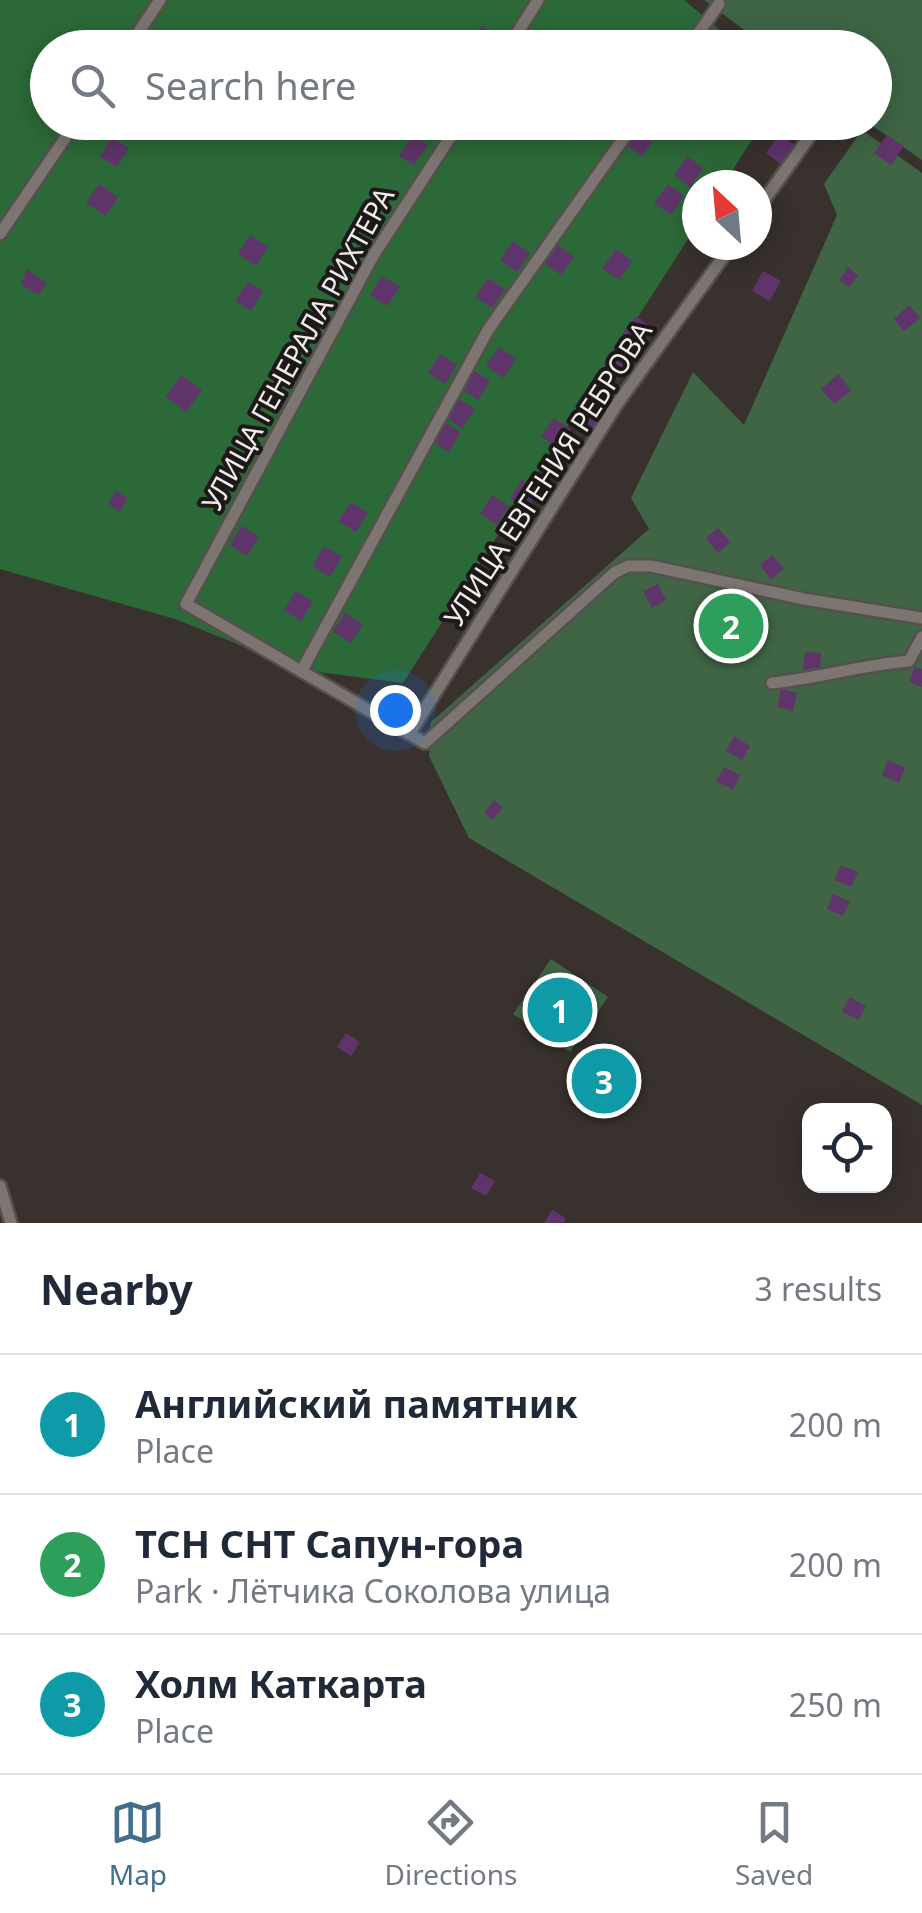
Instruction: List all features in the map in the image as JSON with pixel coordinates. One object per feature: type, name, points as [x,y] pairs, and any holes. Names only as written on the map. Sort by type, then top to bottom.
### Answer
[{"type":"street","points":[[140,30],[160,0]]},
{"type":"street","points":[[519,30],[538,0]]},
{"type":"street","points":[[701,30],[719,4]]},
{"type":"street","points":[[0,234],[64,140]]},
{"type":"street","name":"УЛИЦА ГЕНЕРАЛА РИХТЕРА","points":[[302,670],[186,604],[374,256],[448,140]]},
{"type":"street","points":[[622,140],[488,330],[302,670],[425,742],[614,573],[628,566],[651,566],[922,618]]},
{"type":"street","points":[[772,189],[807,140]]},
{"type":"street","name":"УЛИЦА ЕВГЕНИЯ РЕБРОВА","points":[[410,733],[617,404],[721,260]]},
{"type":"street","points":[[772,683],[818,678],[854,666],[909,661],[922,638]]},
{"type":"street","points":[[0,1186],[11,1223]]},
{"type":"green space","points":[[0,0],[684,0],[720,30],[30,30],[30,140],[752,140],[733,170],[682,170],[682,248],[403,683],[302,670],[175,619],[0,569]]},
{"type":"green space","points":[[704,0],[922,0],[922,160],[892,139],[892,30],[744,30]]},
{"type":"green space","points":[[855,140],[876,140],[922,173],[922,1105],[469,838],[429,756],[431,722],[649,529],[631,498],[693,372],[744,425],[837,215],[824,184]]},
{"type":"green space","points":[[551,959],[608,997],[570,1052],[513,1014]]},
{"type":"building","points":[[892,138],[904,146],[891,165],[874,153],[883,140]]},
{"type":"building","points":[[110,140],[129,148],[117,167],[100,157]]},
{"type":"building","points":[[410,140],[428,145],[414,165],[399,156]]},
{"type":"building","points":[[628,140],[654,140],[642,156],[625,144]]},
{"type":"building","points":[[775,140],[788,140],[796,146],[782,165],[766,153]]},
{"type":"building","points":[[687,156],[703,168],[682,170],[682,181],[674,175]]},
{"type":"building","points":[[99,184],[118,197],[106,216],[86,203]]},
{"type":"building","points":[[668,184],[682,194],[671,215],[654,203]]},
{"type":"building","points":[[250,235],[268,247],[256,266],[238,254]]},
{"type":"building","points":[[513,241],[530,253],[517,272],[500,260]]},
{"type":"building","points":[[558,245],[574,257],[561,275],[545,264]]},
{"type":"building","points":[[616,249],[632,261],[619,280],[602,268]]},
{"type":"building","points":[[848,267],[858,276],[849,287],[839,281]]},
{"type":"building","points":[[27,269],[47,283],[38,295],[21,284]]},
{"type":"building","points":[[763,271],[781,281],[770,301],[752,291]]},
{"type":"building","points":[[382,276],[400,287],[387,306],[370,295]]},
{"type":"building","points":[[488,278],[505,290],[492,308],[475,297]]},
{"type":"building","points":[[248,282],[263,291],[251,311],[235,301]]},
{"type":"building","points":[[909,305],[920,318],[904,331],[894,319]]},
{"type":"building","points":[[636,316],[652,328],[639,346],[622,334]]},
{"type":"building","points":[[616,345],[633,357],[620,375],[603,364]]},
{"type":"building","points":[[499,347],[516,359],[503,378],[486,366]]},
{"type":"building","points":[[440,354],[457,365],[445,384],[428,373]]},
{"type":"building","points":[[473,370],[490,381],[478,400],[461,389]]},
{"type":"building","points":[[839,374],[851,391],[834,404],[821,389]]},
{"type":"building","points":[[181,375],[202,390],[186,412],[166,397]]},
{"type":"building","points":[[457,398],[475,409],[462,428],[445,417]]},
{"type":"building","points":[[588,400],[605,411],[592,430],[575,419]]},
{"type":"building","points":[[554,418],[571,429],[558,448],[541,436]]},
{"type":"building","points":[[444,422],[461,432],[449,452],[432,441]]},
{"type":"building","points":[[522,480],[539,491],[526,510],[510,498]]},
{"type":"building","points":[[116,491],[128,498],[120,512],[108,504]]},
{"type":"building","points":[[492,495],[509,506],[497,525],[480,514]]},
{"type":"building","points":[[351,502],[368,513],[356,532],[338,521]]},
{"type":"building","points":[[242,526],[259,537],[247,556],[230,545]]},
{"type":"building","points":[[718,528],[730,542],[718,553],[706,538]]},
{"type":"building","points":[[324,546],[342,557],[330,577],[312,566]]},
{"type":"building","points":[[772,555],[784,569],[771,580],[760,565]]},
{"type":"building","points":[[658,584],[666,600],[652,608],[643,591]]},
{"type":"building","points":[[296,591],[313,602],[301,621],[284,610]]},
{"type":"building","points":[[345,613],[363,624],[351,643],[333,632]]},
{"type":"building","points":[[805,652],[821,653],[820,672],[803,670]]},
{"type":"building","points":[[915,667],[922,669],[922,687],[909,682]]},
{"type":"building","points":[[781,689],[797,693],[793,711],[777,707]]},
{"type":"building","points":[[734,736],[750,746],[742,760],[726,751]]},
{"type":"building","points":[[888,760],[905,768],[899,783],[882,775]]},
{"type":"building","points":[[724,767],[740,775],[733,790],[716,781]]},
{"type":"building","points":[[494,800],[503,807],[493,820],[484,813]]},
{"type":"building","points":[[841,865],[858,872],[851,887],[834,880]]},
{"type":"building","points":[[833,894],[850,902],[843,916],[827,909]]},
{"type":"building","points":[[850,997],[866,1006],[859,1020],[842,1012]]},
{"type":"building","points":[[346,1033],[360,1042],[351,1056],[337,1047]]},
{"type":"building","points":[[480,1173],[495,1181],[486,1196],[471,1188]]},
{"type":"building","points":[[552,1210],[566,1218],[563,1223],[544,1223]]},
{"type":"place","name":"ТСН СНТ Сапун-гора","points":[[731,626]]},
{"type":"place","name":"Английский памятник","points":[[560,1010]]},
{"type":"place","name":"Холм Каткарта","points":[[604,1081]]}]
